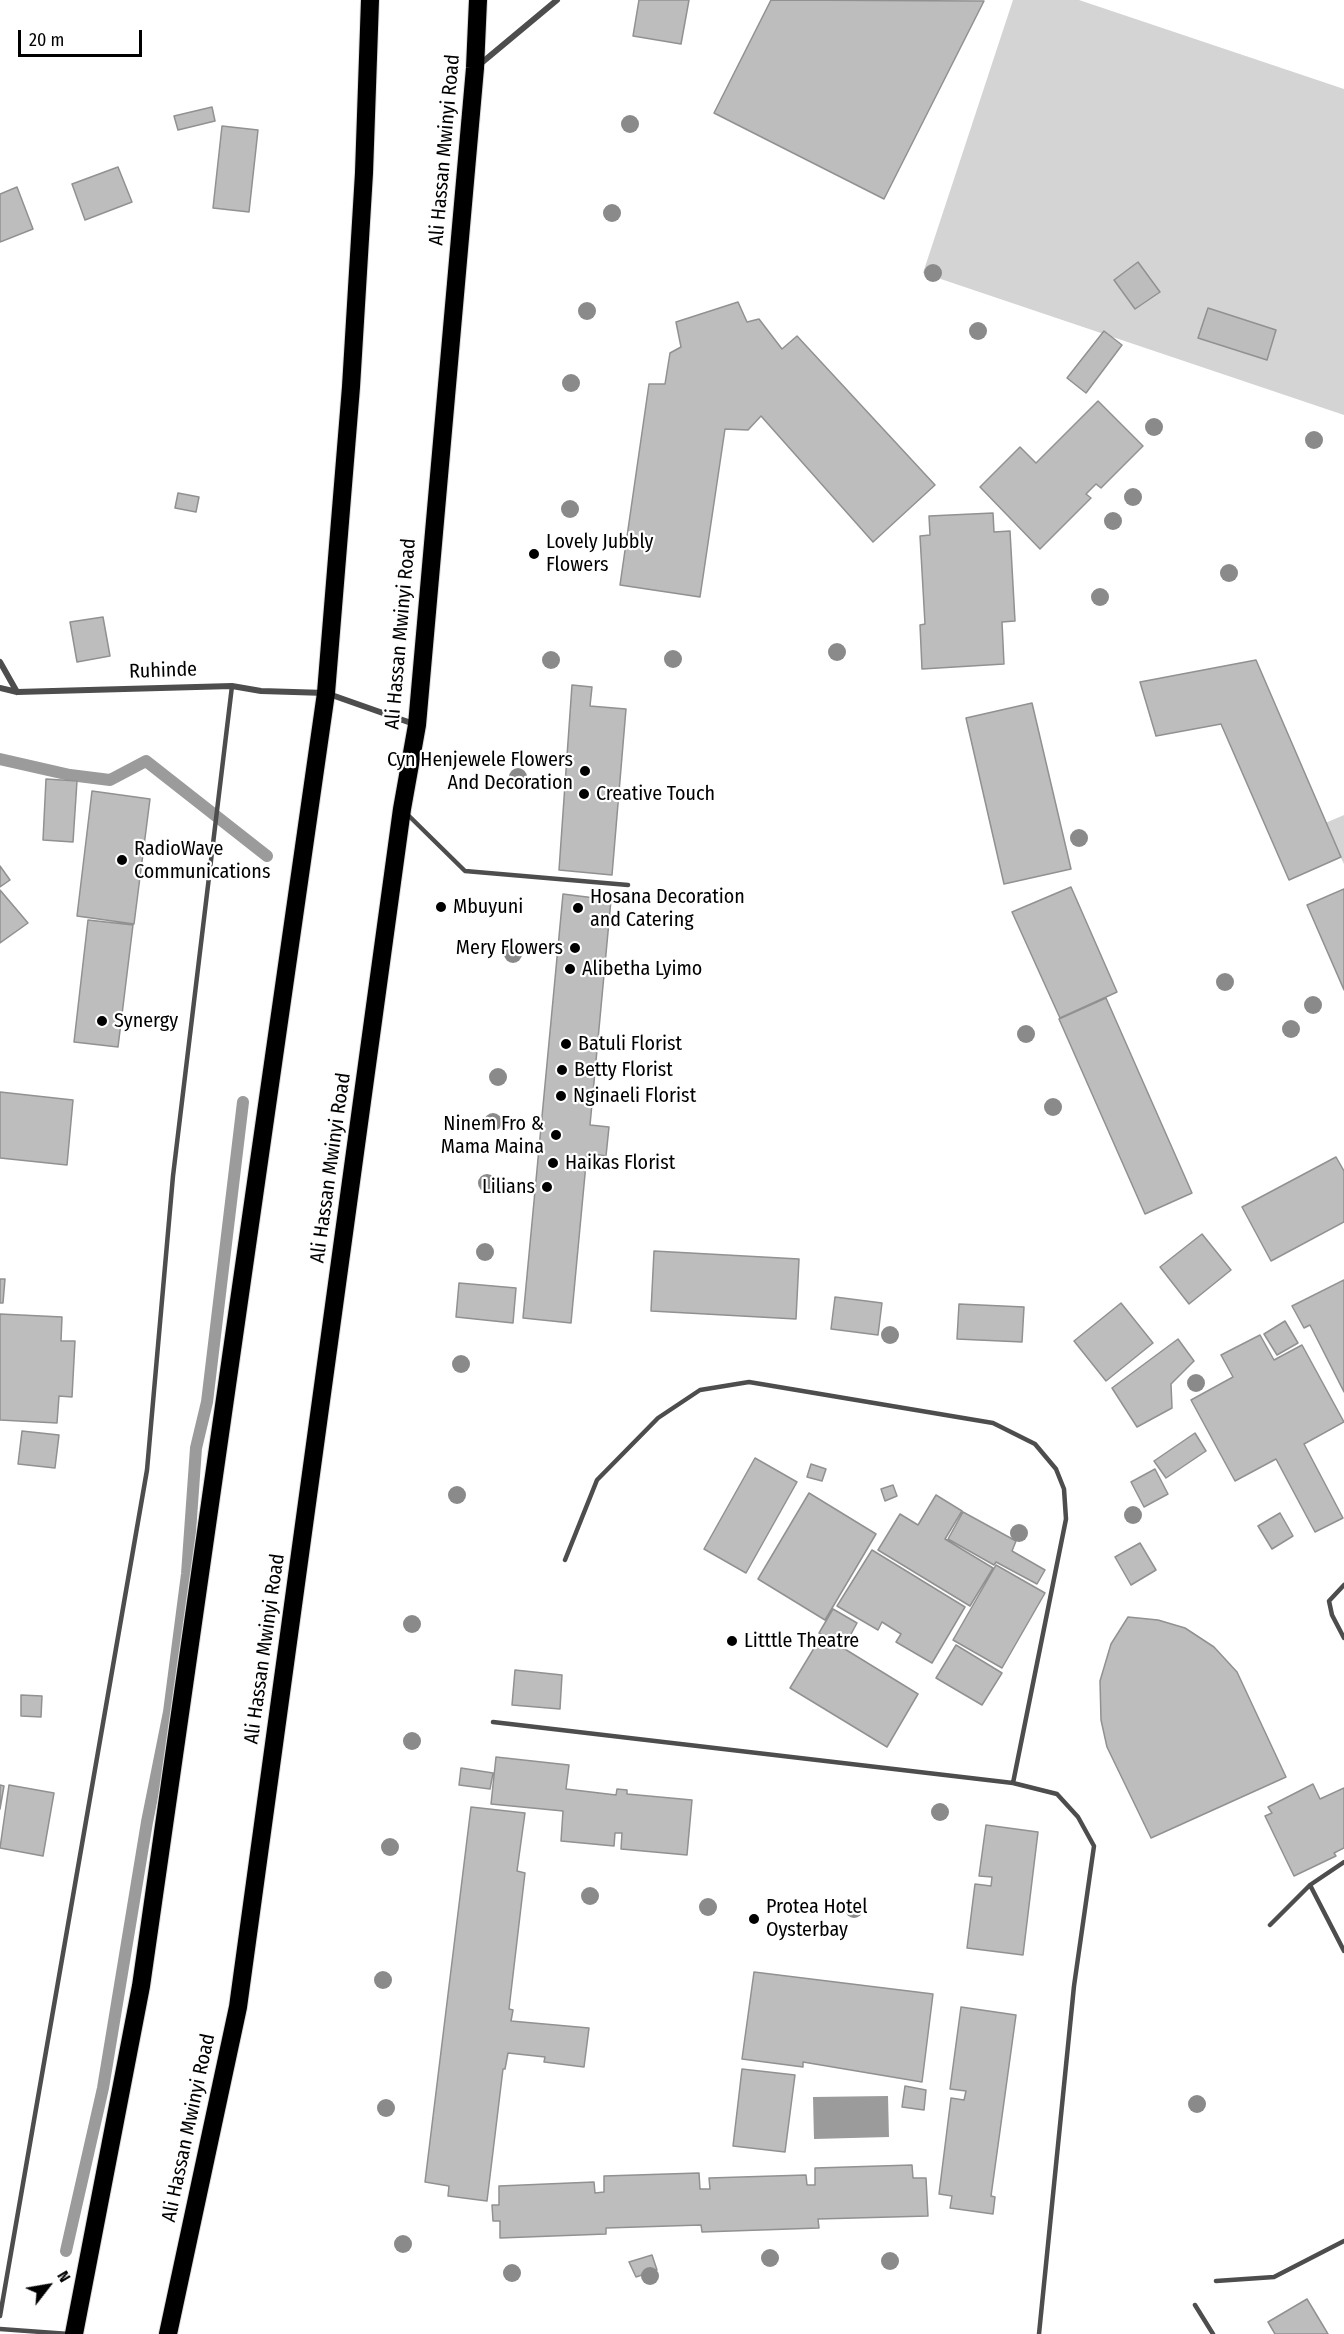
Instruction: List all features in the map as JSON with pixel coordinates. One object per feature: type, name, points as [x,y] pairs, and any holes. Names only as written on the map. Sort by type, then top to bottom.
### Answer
[{"type":"highway","points":[[74,2334],[141,1986],[326,693],[353,363],[364,173],[370,0]]},
{"type":"highway","name":"Ali Hassan Mwinyi Road","points":[[168,2334],[238,2007],[402,809],[417,725],[475,68],[478,0]]},
{"type":"street","points":[[475,68],[557,0]]},
{"type":"street","points":[[0,662],[17,692]]},
{"type":"street","name":"Ruhinde","points":[[0,688],[17,692],[232,686],[261,691],[326,693],[417,725]]},
{"type":"lane","points":[[0,2316],[147,1470],[173,1176],[232,686]]},
{"type":"lane","points":[[402,809],[465,871],[628,885]]},
{"type":"lane","points":[[565,1560],[597,1480],[658,1418],[700,1390],[750,1382],[993,1423],[1035,1444],[1056,1469],[1064,1489],[1066,1519],[1013,1783]]},
{"type":"lane","points":[[1344,1585],[1329,1601],[1332,1614],[1344,1638]]},
{"type":"lane","points":[[493,1722],[1013,1783],[1058,1794],[1078,1817],[1094,1846],[1074,1986],[1039,2334]]},
{"type":"lane","points":[[1270,1925],[1310,1885],[1344,1862]]},
{"type":"lane","points":[[1310,1885],[1344,1952]]},
{"type":"lane","points":[[1216,2281],[1274,2277],[1344,2241]]},
{"type":"lane","points":[[1195,2305],[1213,2334]]},
{"type":"lane","points":[[0,2329],[74,2334]]},
{"type":"shaded area","points":[[1013,0],[1079,0],[1344,89],[1344,415],[923,273]]},
{"type":"shaded area","points":[[1344,815],[1344,864],[1323,824]]},
{"type":"shaded area","points":[[888,2096],[889,2137],[814,2139],[813,2097]]},
{"type":"building","points":[[639,0],[689,0],[681,44],[633,36]]},
{"type":"building","points":[[771,0],[984,1],[884,199],[714,113]]},
{"type":"building","points":[[212,107],[215,121],[178,130],[174,116]]},
{"type":"building","points":[[222,126],[258,130],[249,212],[213,208]]},
{"type":"building","points":[[118,167],[132,202],[85,220],[72,184]]},
{"type":"building","points":[[17,187],[33,229],[0,242],[0,194]]},
{"type":"building","points":[[1138,262],[1160,292],[1135,309],[1114,280]]},
{"type":"building","points":[[738,302],[747,322],[759,319],[782,349],[797,336],[935,485],[873,542],[761,416],[748,430],[725,429],[700,597],[620,585],[649,384],[665,384],[670,353],[681,347],[676,322]]},
{"type":"building","points":[[1208,308],[1276,330],[1267,360],[1198,338]]},
{"type":"building","points":[[1104,331],[1122,345],[1086,393],[1067,378]]},
{"type":"building","points":[[1098,401],[1143,446],[1101,488],[1096,484],[1086,494],[1091,498],[1040,549],[980,487],[1020,447],[1036,463]]},
{"type":"building","points":[[178,493],[199,497],[196,512],[175,508]]},
{"type":"building","points":[[993,513],[994,532],[1010,531],[1015,621],[1002,622],[1004,664],[922,669],[920,625],[925,624],[920,536],[930,535],[929,516]]},
{"type":"building","points":[[103,617],[110,656],[77,662],[70,622]]},
{"type":"building","points":[[1256,660],[1341,857],[1289,880],[1221,724],[1156,736],[1140,682]]},
{"type":"building","points":[[572,685],[592,687],[590,706],[626,709],[612,875],[559,870]]},
{"type":"building","points":[[1032,703],[1071,869],[1004,884],[966,718]]},
{"type":"building","points":[[46,779],[77,781],[73,842],[43,840]]},
{"type":"building","points":[[92,791],[150,799],[134,924],[77,916]]},
{"type":"building","points":[[0,866],[10,880],[0,887]]},
{"type":"building","points":[[1071,887],[1117,992],[1060,1018],[1012,912]]},
{"type":"building","points":[[1344,889],[1344,990],[1307,905]]},
{"type":"building","points":[[0,890],[28,923],[0,943]]},
{"type":"building","points":[[563,894],[611,900],[590,1125],[609,1127],[606,1156],[587,1153],[571,1323],[523,1318]]},
{"type":"building","points":[[88,920],[133,925],[118,1047],[74,1042]]},
{"type":"building","points":[[1106,998],[1192,1193],[1145,1214],[1059,1019]]},
{"type":"building","points":[[0,1092],[73,1100],[67,1165],[0,1158]]},
{"type":"building","points":[[1336,1157],[1344,1171],[1344,1222],[1271,1261],[1242,1207]]},
{"type":"building","points":[[1202,1234],[1231,1270],[1189,1304],[1160,1267]]},
{"type":"building","points":[[654,1251],[799,1259],[796,1319],[651,1311]]},
{"type":"building","points":[[0,1279],[5,1279],[3,1303],[0,1303]]},
{"type":"building","points":[[1344,1280],[1344,1392],[1310,1325],[1304,1328],[1292,1306]]},
{"type":"building","points":[[459,1283],[516,1288],[513,1323],[456,1317]]},
{"type":"building","points":[[835,1297],[882,1303],[878,1335],[831,1329]]},
{"type":"building","points":[[1121,1303],[1153,1343],[1106,1381],[1074,1341]]},
{"type":"building","points":[[959,1304],[1024,1307],[1022,1342],[957,1339]]},
{"type":"building","points":[[0,1314],[62,1317],[61,1341],[75,1341],[72,1397],[59,1396],[57,1423],[0,1420]]},
{"type":"building","points":[[1285,1321],[1298,1343],[1277,1355],[1264,1334]]},
{"type":"building","points":[[1260,1335],[1274,1360],[1302,1345],[1344,1422],[1304,1444],[1343,1518],[1315,1532],[1276,1459],[1235,1481],[1191,1400],[1233,1377],[1221,1355]]},
{"type":"building","points":[[1178,1339],[1194,1361],[1171,1384],[1172,1408],[1137,1427],[1112,1388]]},
{"type":"building","points":[[22,1431],[59,1435],[55,1468],[18,1464]]},
{"type":"building","points":[[1195,1433],[1206,1451],[1166,1478],[1154,1461]]},
{"type":"building","points":[[755,1458],[797,1482],[746,1573],[704,1549]]},
{"type":"building","points":[[811,1464],[826,1469],[822,1481],[807,1477]]},
{"type":"building","points":[[1155,1469],[1168,1494],[1144,1507],[1131,1482]]},
{"type":"building","points":[[893,1485],[897,1496],[885,1501],[881,1489]]},
{"type":"building","points":[[809,1493],[876,1534],[825,1620],[758,1579]]},
{"type":"building","points":[[936,1495],[962,1511],[945,1539],[993,1568],[970,1606],[878,1550],[900,1514],[918,1525]]},
{"type":"building","points":[[963,1512],[1016,1541],[1012,1551],[1045,1570],[1037,1584],[996,1562],[994,1565],[948,1539]]},
{"type":"building","points":[[1280,1513],[1293,1536],[1272,1549],[1258,1526]]},
{"type":"building","points":[[1140,1543],[1156,1570],[1131,1585],[1115,1557]]},
{"type":"building","points":[[872,1550],[965,1607],[932,1663],[896,1642],[901,1634],[882,1622],[878,1630],[837,1606]]},
{"type":"building","points":[[996,1565],[1045,1593],[1002,1668],[953,1640]]},
{"type":"building","points":[[833,1609],[857,1623],[844,1647],[819,1633]]},
{"type":"building","points":[[1128,1617],[1158,1620],[1185,1628],[1214,1647],[1237,1672],[1286,1777],[1151,1838],[1107,1747],[1101,1720],[1100,1681],[1111,1644]]},
{"type":"building","points":[[822,1635],[918,1694],[887,1747],[790,1688]]},
{"type":"building","points":[[956,1645],[1002,1673],[982,1705],[936,1678]]},
{"type":"building","points":[[515,1670],[562,1675],[560,1709],[512,1705]]},
{"type":"building","points":[[21,1695],[42,1696],[41,1717],[21,1716]]},
{"type":"building","points":[[496,1757],[569,1765],[566,1789],[616,1795],[617,1789],[627,1790],[627,1794],[692,1800],[687,1855],[621,1849],[622,1833],[615,1833],[614,1846],[561,1841],[563,1811],[491,1804]]},
{"type":"building","points":[[461,1768],[493,1773],[490,1789],[459,1785]]},
{"type":"building","points":[[1313,1784],[1320,1799],[1344,1788],[1344,1848],[1334,1853],[1336,1856],[1294,1876],[1265,1816],[1272,1813],[1268,1807]]},
{"type":"building","points":[[0,1785],[4,1786],[0,1809]]},
{"type":"building","points":[[9,1785],[54,1793],[43,1856],[0,1848]]},
{"type":"building","points":[[471,1807],[525,1813],[517,1871],[525,1873],[509,2009],[513,2010],[511,2021],[589,2028],[584,2067],[544,2062],[545,2057],[508,2053],[505,2069],[503,2069],[487,2201],[448,2196],[449,2186],[425,2182]]},
{"type":"building","points":[[986,1825],[1038,1832],[1023,1955],[967,1948],[975,1884],[991,1886],[992,1877],[979,1876]]},
{"type":"building","points":[[754,1972],[933,1994],[922,2082],[803,2062],[803,2067],[742,2059]]},
{"type":"building","points":[[961,2007],[1016,2015],[991,2196],[995,2197],[993,2214],[950,2208],[952,2196],[939,2194],[951,2098],[964,2100],[966,2091],[950,2089]]},
{"type":"building","points":[[742,2069],[795,2075],[785,2152],[733,2146]]},
{"type":"building","points":[[905,2086],[926,2090],[924,2110],[902,2107]]},
{"type":"building","points":[[912,2165],[913,2178],[926,2178],[928,2216],[818,2219],[819,2228],[702,2232],[701,2225],[606,2228],[606,2234],[500,2238],[500,2221],[493,2221],[492,2205],[499,2205],[499,2186],[594,2182],[595,2193],[604,2192],[604,2176],[699,2173],[700,2189],[710,2189],[709,2178],[806,2175],[807,2185],[815,2185],[815,2168]]},
{"type":"building","points":[[652,2255],[657,2270],[636,2277],[629,2262]]},
{"type":"building","points":[[1307,2299],[1328,2334],[1275,2334],[1268,2322]]},
{"type":"waterway","points":[[0,759],[70,775],[110,780],[146,761],[267,856]]},
{"type":"waterway","points":[[66,2251],[103,2088],[147,1822],[169,1712],[187,1574],[196,1448],[207,1402],[243,1102]]},
{"type":"place","name":"Lovely Jubbly Flowers","points":[[534,554]]},
{"type":"place","name":"Cyn Henjewele Flowers And Decoration","points":[[585,771]]},
{"type":"place","name":"Creative Touch","points":[[584,794]]},
{"type":"place","name":"RadioWave Communications","points":[[122,860]]},
{"type":"place","name":"Mbuyuni","points":[[441,907]]},
{"type":"place","name":"Hosana Decoration and Catering","points":[[578,908]]},
{"type":"place","name":"Mery Flowers","points":[[575,948]]},
{"type":"place","name":"Alibetha Lyimo","points":[[570,969]]},
{"type":"place","name":"Synergy","points":[[102,1021]]},
{"type":"place","name":"Batuli Florist","points":[[566,1044]]},
{"type":"place","name":"Betty Florist","points":[[562,1070]]},
{"type":"place","name":"Nginaeli Florist","points":[[561,1096]]},
{"type":"place","name":"Ninem Fro & Mama Maina","points":[[556,1135]]},
{"type":"place","name":"Haikas Florist","points":[[553,1163]]},
{"type":"place","name":"Lilians","points":[[547,1187]]},
{"type":"place","name":"Litttle Theatre","points":[[732,1641]]},
{"type":"place","name":"Protea Hotel Oysterbay","points":[[754,1919]]}]
